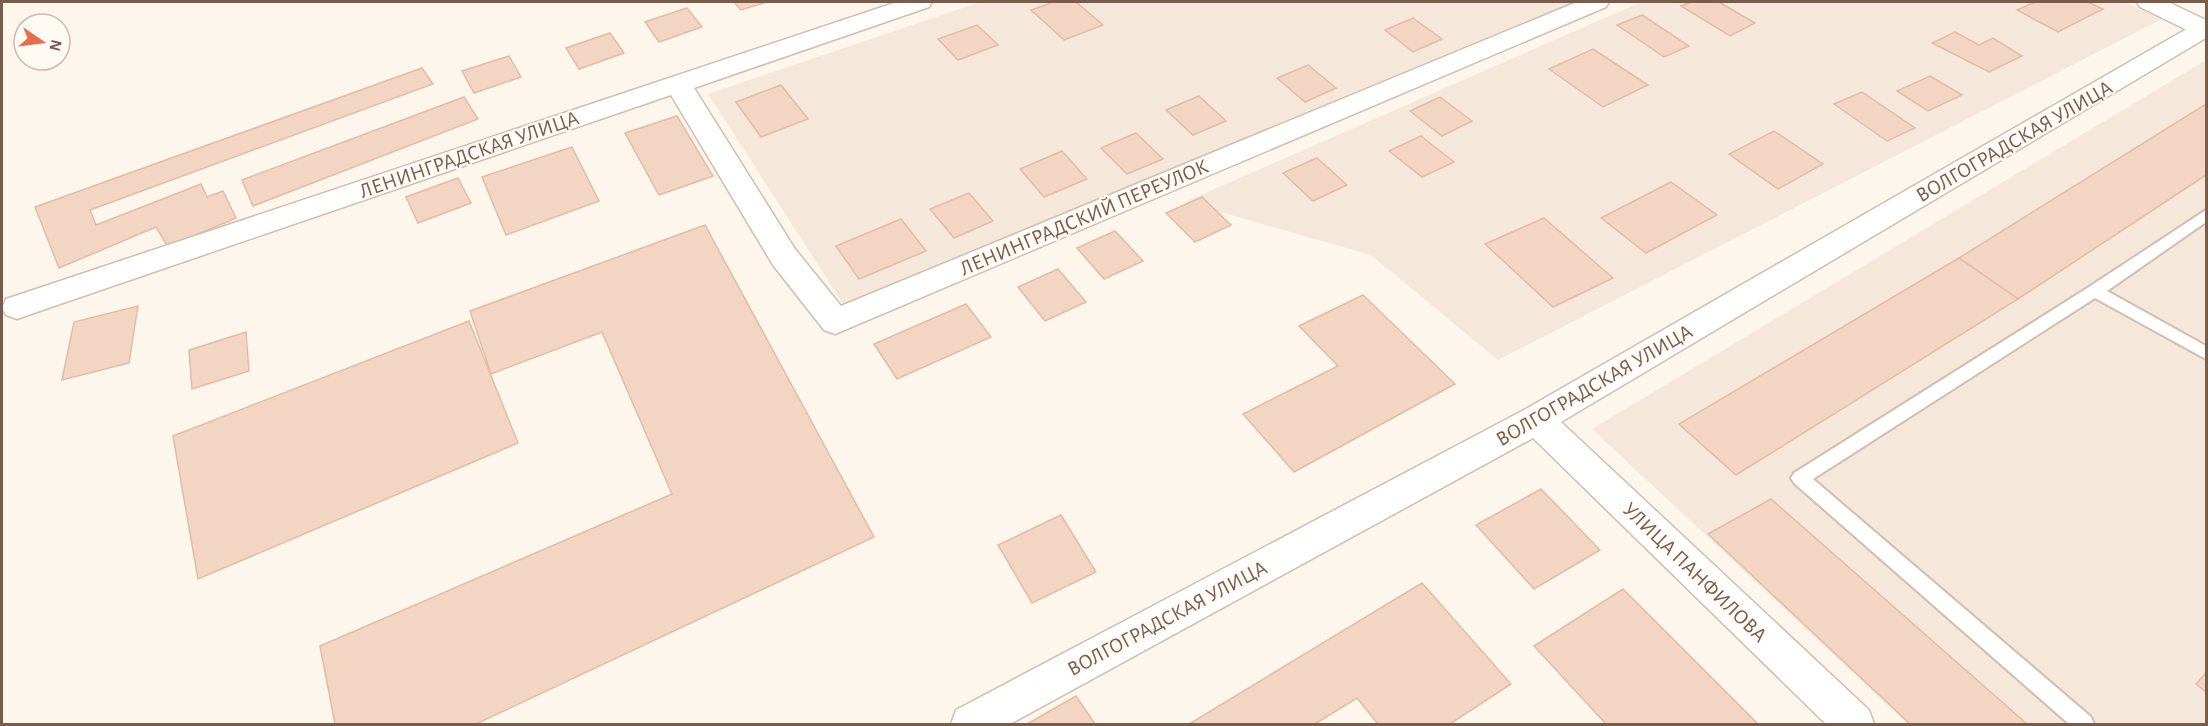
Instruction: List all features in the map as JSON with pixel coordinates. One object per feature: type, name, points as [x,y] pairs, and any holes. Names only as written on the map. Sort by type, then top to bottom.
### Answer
[{"type":"street","name":"ЛЕНИНГРАДСКАЯ УЛИЦА","points":[[18,307],[920,2]]},
{"type":"street","name":"ЛЕНИНГРАДСКИЙ ПЕРЕУЛОК","points":[[678,84],[784,257],[835,322],[1597,2]]},
{"type":"street","points":[[2149,2],[2206,29]]},
{"type":"street","name":"ВОЛГОГРАДСКАЯ УЛИЦА","points":[[971,724],[1536,420],[2206,29]]},
{"type":"street","name":"УЛИЦА ПАНФИЛОВА","points":[[1536,420],[1854,724]]},
{"type":"lane","points":[[2084,724],[1800,478],[2095,291],[2206,215]]},
{"type":"lane","points":[[2095,291],[2206,352]]},
{"type":"shaded area","points":[[980,2],[1583,2],[847,310],[708,94]]},
{"type":"shaded area","points":[[1641,2],[2125,2],[2162,19],[1498,360],[1371,255],[1185,202]]},
{"type":"shaded area","points":[[2206,60],[2206,724],[1908,724],[1592,429]]},
{"type":"building","points":[[734,2],[767,2],[741,10]]},
{"type":"building","points":[[1054,2],[1076,2],[1103,25],[1064,40],[1031,10]]},
{"type":"building","points":[[1691,2],[1719,2],[1755,23],[1730,36],[1681,6]]},
{"type":"building","points":[[2035,2],[2088,2],[2103,9],[2058,32],[2017,10]]},
{"type":"building","points":[[687,8],[702,27],[659,42],[645,22]]},
{"type":"building","points":[[1642,15],[1689,46],[1664,57],[1617,25]]},
{"type":"building","points":[[1413,18],[1442,39],[1413,52],[1385,30]]},
{"type":"building","points":[[977,25],[998,45],[958,60],[938,39]]},
{"type":"building","points":[[1955,32],[1979,45],[1993,38],[2022,56],[1989,72],[1932,43]]},
{"type":"building","points":[[610,33],[624,53],[579,69],[566,48]]},
{"type":"building","points":[[1593,49],[1648,85],[1603,107],[1549,69]]},
{"type":"building","points":[[509,56],[521,77],[474,93],[462,71]]},
{"type":"building","points":[[1308,65],[1336,88],[1305,102],[1277,78]]},
{"type":"building","points":[[422,68],[433,84],[90,210],[96,225],[201,184],[207,197],[223,191],[236,218],[168,247],[156,227],[59,268],[35,207]]},
{"type":"building","points":[[1930,76],[1962,95],[1928,111],[1897,91]]},
{"type":"building","points":[[781,85],[808,119],[761,137],[736,102]]},
{"type":"building","points":[[1862,92],[1915,128],[1887,141],[1834,104]]},
{"type":"building","points":[[1199,96],[1226,121],[1193,135],[1166,110]]},
{"type":"building","points":[[464,97],[478,119],[253,206],[242,180]]},
{"type":"building","points":[[1440,97],[1472,121],[1442,136],[1410,111]]},
{"type":"building","points":[[2206,104],[2206,175],[2018,299],[1959,258]]},
{"type":"building","points":[[677,116],[713,176],[659,195],[625,133]]},
{"type":"building","points":[[1774,131],[1823,164],[1778,189],[1729,154]]},
{"type":"building","points":[[1136,133],[1163,159],[1127,174],[1101,148]]},
{"type":"building","points":[[1421,136],[1454,162],[1422,177],[1389,151]]},
{"type":"building","points":[[572,147],[599,201],[506,235],[482,177]]},
{"type":"building","points":[[1062,151],[1087,179],[1044,197],[1020,169]]},
{"type":"building","points":[[1317,158],[1347,185],[1313,201],[1283,173]]},
{"type":"building","points":[[458,178],[471,203],[418,223],[406,197]]},
{"type":"building","points":[[1671,182],[1717,215],[1646,253],[1601,218]]},
{"type":"building","points":[[969,193],[993,221],[954,238],[930,209]]},
{"type":"building","points":[[1202,197],[1231,225],[1195,242],[1166,213]]},
{"type":"building","points":[[1544,218],[1613,278],[1553,307],[1485,244]]},
{"type":"building","points":[[901,219],[926,251],[859,279],[836,246]]},
{"type":"building","points":[[705,225],[874,537],[476,724],[335,724],[320,646],[672,494],[602,332],[491,374],[470,311]]},
{"type":"building","points":[[1115,231],[1143,261],[1104,279],[1077,248]]},
{"type":"building","points":[[1959,258],[2018,299],[1736,475],[1679,424]]},
{"type":"building","points":[[1058,269],[1086,302],[1045,321],[1018,287]]},
{"type":"building","points":[[1363,295],[1455,384],[1294,472],[1243,414],[1338,366],[1299,326]]},
{"type":"building","points":[[966,304],[991,337],[897,379],[874,344]]},
{"type":"building","points":[[138,306],[129,363],[62,380],[74,322]]},
{"type":"building","points":[[469,321],[518,443],[198,579],[173,436]]},
{"type":"building","points":[[246,332],[249,371],[192,389],[189,350]]},
{"type":"building","points":[[1541,489],[1600,550],[1534,589],[1476,525]]},
{"type":"building","points":[[1771,499],[2027,724],[1910,724],[1708,534]]},
{"type":"building","points":[[1061,515],[1096,572],[1032,603],[998,545]]},
{"type":"building","points":[[1422,583],[1511,684],[1450,724],[1378,724],[1357,698],[1315,724],[1189,724]]},
{"type":"building","points":[[1623,589],[1758,724],[1606,724],[1534,646]]},
{"type":"building","points":[[2206,673],[2206,692],[2196,684]]},
{"type":"building","points":[[1076,696],[1095,724],[1027,724]]}]
